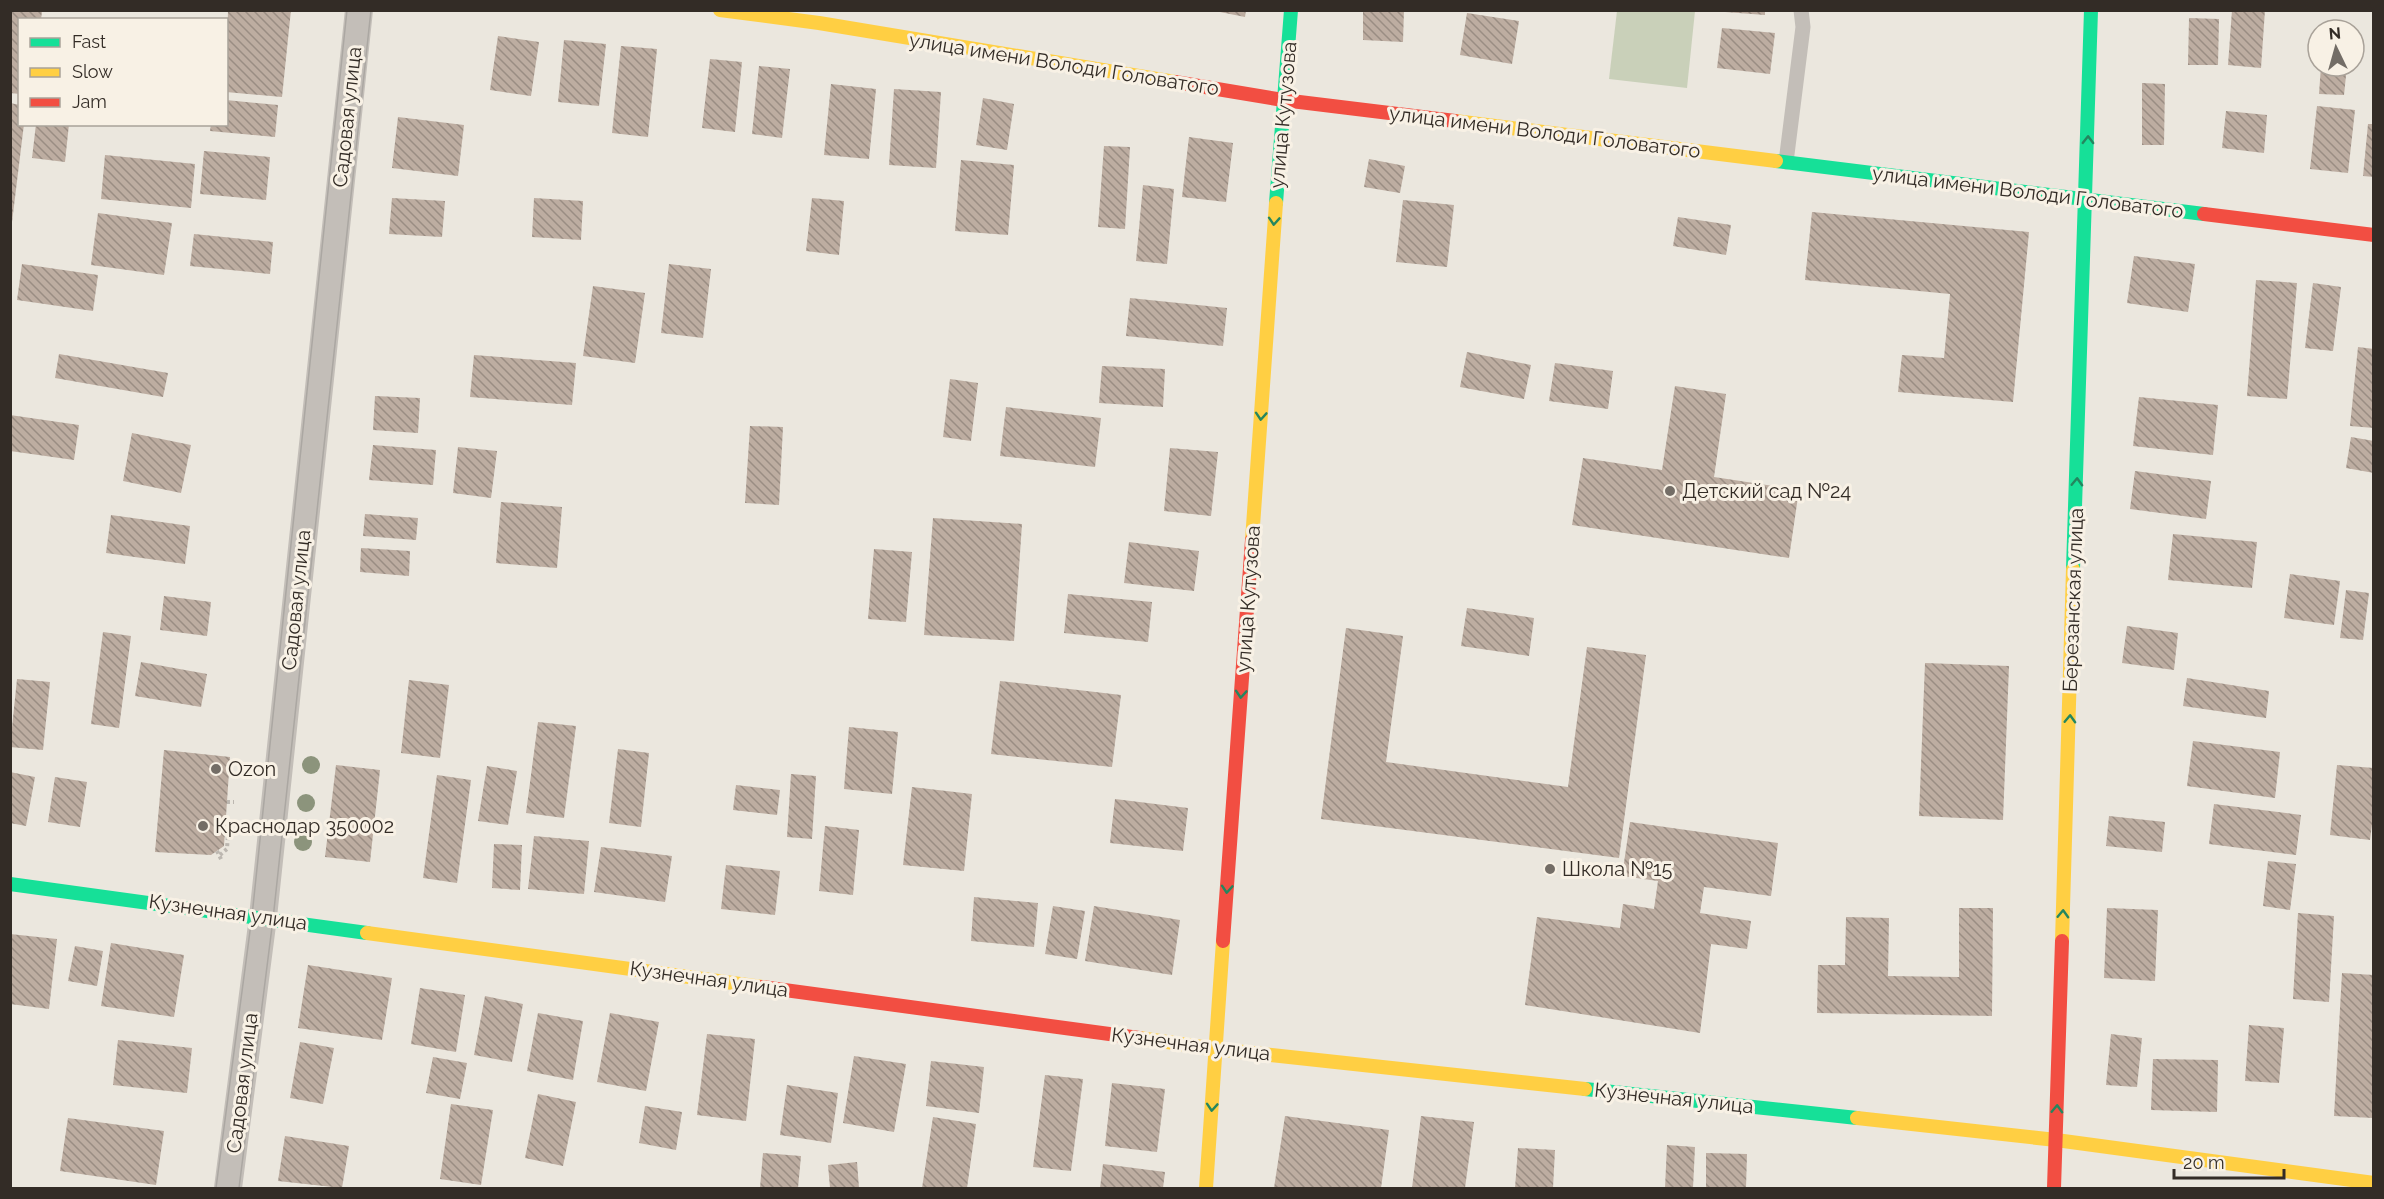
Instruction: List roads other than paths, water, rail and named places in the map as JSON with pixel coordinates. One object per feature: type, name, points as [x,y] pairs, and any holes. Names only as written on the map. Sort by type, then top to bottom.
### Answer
[{"type":"street","name":"Садовая улица","points":[[228,1188],[263,917],[358,10]]},
{"type":"street","name":"улица имени Володи Головатого","points":[[720,10],[820,17],[1283,100],[2373,235]]},
{"type":"street","name":"улица Кутузова","points":[[1206,1188],[1283,100],[1292,10]]},
{"type":"street","name":"Березанская улица","points":[[2054,1188],[2091,10]]},
{"type":"street","name":"Кузнечная улица","points":[[10,884],[1216,1049],[2056,1140],[2373,1183]]},
{"type":"lane","points":[[1786,162],[1803,27],[1800,10]]},
{"type":"tram line","points":[[216,1188],[252,916],[347,10]]},
{"type":"tram line","points":[[239,1188],[273,919],[371,10]]},
{"type":"place","name":"Детский сад №24","points":[[1670,491]]},
{"type":"place","name":"Ozon","points":[[216,769]]},
{"type":"place","name":"Краснодар 350002","points":[[203,826]]},
{"type":"place","name":"Школа №15","points":[[1550,869]]}]
